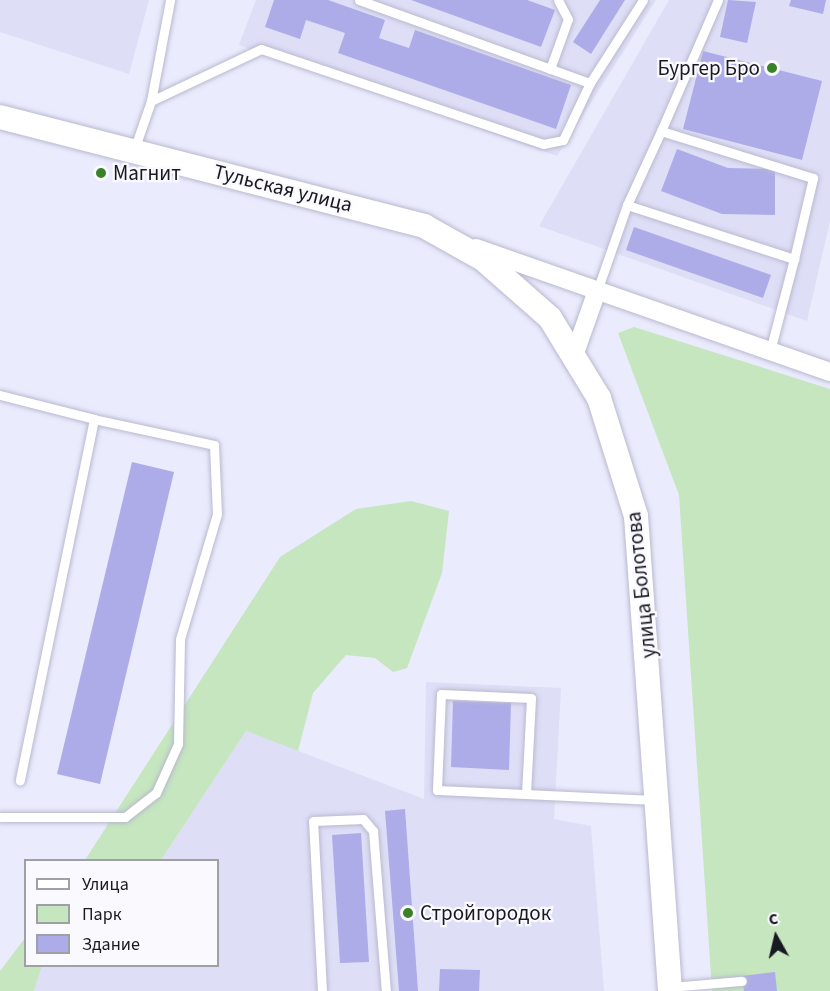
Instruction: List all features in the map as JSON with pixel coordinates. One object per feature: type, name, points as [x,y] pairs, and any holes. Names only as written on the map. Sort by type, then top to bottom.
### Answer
[{"type":"main road","name":"Тульская улица","points":[[0,117],[376,211],[458,242]]},
{"type":"main road","name":"улица Болотова","points":[[458,242],[526,294],[575,353],[615,437],[636,516],[670,989]]},
{"type":"street","points":[[458,242],[830,372]]},
{"type":"street","points":[[575,353],[597,291]]},
{"type":"lane","points":[[134,150],[151,101],[170,0]]},
{"type":"lane","points":[[359,0],[590,83]]},
{"type":"lane","points":[[550,69],[568,19],[558,0]]},
{"type":"lane","points":[[151,101],[261,49],[543,144],[563,140],[590,83],[644,0]]},
{"type":"lane","points":[[597,291],[627,205],[718,0]]},
{"type":"lane","points":[[661,130],[813,178],[770,351]]},
{"type":"lane","points":[[627,205],[794,259]]},
{"type":"lane","points":[[0,395],[94,419],[214,445],[217,514],[180,639],[178,744],[156,793],[125,817],[0,817]]},
{"type":"lane","points":[[20,780],[94,419]]},
{"type":"lane","points":[[526,794],[531,698],[441,694],[437,790],[656,800]]},
{"type":"lane","points":[[322,991],[313,821],[363,819],[373,831],[386,991]]},
{"type":"lane","points":[[670,989],[742,981]]},
{"type":"shaded area","points":[[0,0],[149,0],[129,74],[0,32]]},
{"type":"shaded area","points":[[256,0],[656,0],[557,156],[239,45]]},
{"type":"shaded area","points":[[669,0],[830,0],[830,221],[807,321],[539,226]]},
{"type":"shaded area","name":"Стройгородок","points":[[426,682],[561,688],[554,819],[591,826],[604,991],[34,991],[42,967],[219,967],[219,859],[162,859],[246,731],[424,799]]},
{"type":"green space","points":[[634,327],[830,389],[830,991],[712,991],[679,495],[618,333]]},
{"type":"green space","points":[[411,501],[449,511],[442,573],[407,668],[393,672],[375,658],[346,655],[313,693],[298,751],[246,731],[162,859],[86,859],[280,557],[356,509]]},
{"type":"green space","points":[[24,939],[24,967],[42,967],[34,991],[0,991],[0,971]]},
{"type":"building","points":[[274,0],[328,0],[385,20],[379,38],[409,48],[415,30],[571,85],[556,129],[338,53],[345,33],[306,20],[300,39],[265,27]]},
{"type":"building","points":[[411,0],[527,0],[555,10],[541,47]]},
{"type":"building","points":[[600,0],[625,0],[591,54],[573,42]]},
{"type":"building","points":[[728,0],[756,2],[747,43],[720,37]]},
{"type":"building","points":[[791,0],[826,0],[823,14],[789,6]]},
{"type":"building","points":[[703,51],[822,81],[802,160],[683,129]]},
{"type":"building","points":[[677,149],[728,168],[775,169],[775,215],[722,214],[661,191]]},
{"type":"building","points":[[634,227],[771,275],[763,298],[626,250]]},
{"type":"building","points":[[132,462],[174,472],[100,784],[57,774]]},
{"type":"building","points":[[453,701],[511,703],[509,770],[451,767]]},
{"type":"building","points":[[405,809],[418,991],[399,991],[385,811]]},
{"type":"building","points":[[361,833],[369,962],[340,963],[332,835]]},
{"type":"building","points":[[440,969],[480,970],[479,991],[439,991]]},
{"type":"building","points":[[775,972],[777,991],[744,991],[742,976]]},
{"type":"place","name":"Бургер Бро","points":[[772,68]]},
{"type":"place","name":"Магнит","points":[[101,173]]},
{"type":"place","name":"Стройгородок","points":[[408,913]]}]
